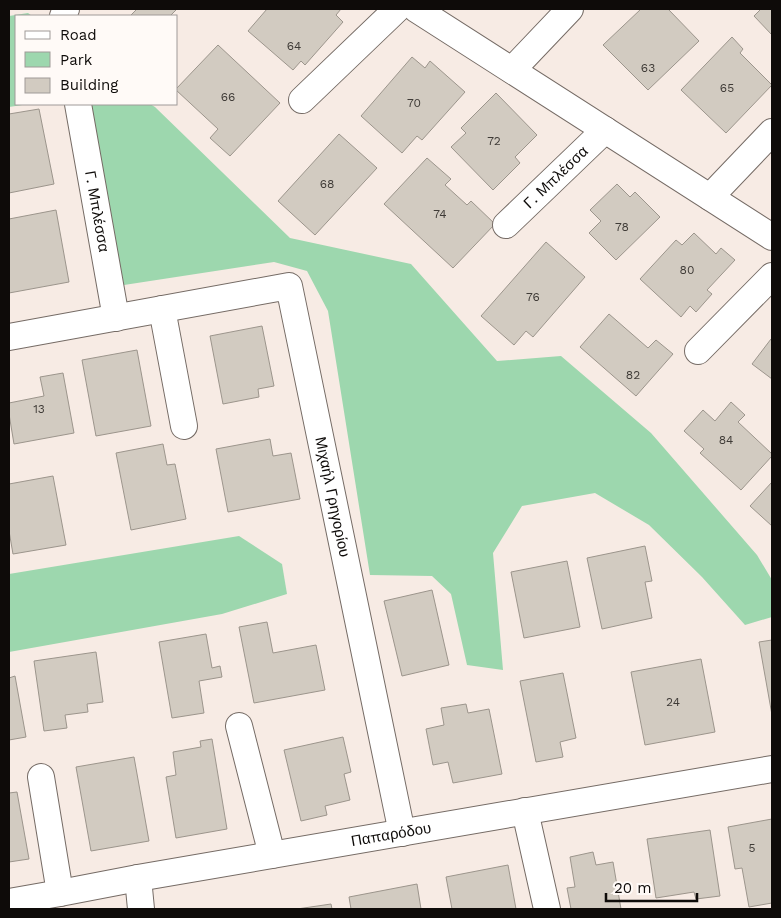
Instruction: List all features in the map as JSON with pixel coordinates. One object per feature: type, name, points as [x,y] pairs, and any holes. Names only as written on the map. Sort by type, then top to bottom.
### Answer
[{"type":"street","points":[[302,100],[398,9]]},
{"type":"street","points":[[416,9],[772,237]]},
{"type":"street","points":[[512,70],[570,9]]},
{"type":"street","name":"Γ. Μπλέσσα","points":[[78,105],[116,318]]},
{"type":"street","name":"Γ. Μπλέσσα","points":[[506,225],[605,130]]},
{"type":"street","points":[[710,197],[772,132]]},
{"type":"street","points":[[698,351],[772,276]]},
{"type":"street","name":"Μιχαήλ Γρηγορίου","points":[[9,337],[289,286],[402,833]]},
{"type":"street","points":[[162,309],[184,426]]},
{"type":"street","points":[[239,726],[272,855]]},
{"type":"street","name":"Παπαρόδου","points":[[9,902],[772,769]]},
{"type":"street","points":[[41,777],[60,893]]},
{"type":"street","points":[[524,812],[547,909]]},
{"type":"street","points":[[138,878],[141,909]]},
{"type":"green space","points":[[15,15],[15,105],[22,105],[9,107],[9,16]]},
{"type":"green space","points":[[88,105],[152,105],[155,107],[290,238],[411,264],[497,361],[561,356],[651,433],[757,555],[772,580],[772,617],[745,625],[702,577],[649,525],[595,493],[522,506],[493,553],[503,670],[467,665],[451,594],[432,576],[370,575],[328,311],[307,271],[274,262],[124,285]]},
{"type":"green space","points":[[239,536],[282,564],[287,594],[222,614],[9,652],[9,574]]},
{"type":"building","points":[[137,9],[176,10],[171,15],[131,15]]},
{"type":"building","points":[[267,9],[341,9],[336,15],[343,22],[305,65],[301,61],[293,70],[248,31]]},
{"type":"building","points":[[641,9],[668,9],[699,41],[648,90],[603,45]]},
{"type":"building","points":[[761,9],[772,9],[772,35],[754,16]]},
{"type":"building","points":[[732,37],[743,49],[740,53],[772,85],[726,133],[681,90]]},
{"type":"building","points":[[218,45],[280,103],[230,156],[210,138],[218,129],[178,92],[178,87]]},
{"type":"building","points":[[412,57],[425,68],[430,61],[465,92],[422,140],[417,136],[402,153],[361,116]]},
{"type":"building","points":[[496,93],[537,135],[515,157],[520,163],[493,190],[451,147],[466,133],[461,128]]},
{"type":"building","points":[[39,109],[54,184],[9,193],[9,114]]},
{"type":"building","points":[[339,134],[377,168],[315,235],[278,201]]},
{"type":"building","points":[[427,158],[451,179],[445,185],[467,205],[471,201],[495,224],[453,268],[384,204]]},
{"type":"building","points":[[617,184],[630,197],[635,192],[660,217],[616,260],[589,233],[601,221],[590,210]]},
{"type":"building","points":[[56,210],[69,282],[9,293],[9,219]]},
{"type":"building","points":[[694,233],[716,254],[721,248],[735,260],[707,290],[712,294],[696,312],[690,306],[681,317],[640,279],[676,240],[682,245]]},
{"type":"building","points":[[546,242],[585,277],[533,337],[526,331],[514,345],[481,316]]},
{"type":"building","points":[[609,314],[648,348],[656,340],[673,354],[636,396],[580,347]]},
{"type":"building","points":[[262,326],[274,386],[258,389],[259,397],[223,404],[210,336]]},
{"type":"building","points":[[772,340],[772,379],[752,364]]},
{"type":"building","points":[[137,350],[151,426],[96,436],[82,360]]},
{"type":"building","points":[[63,373],[74,433],[14,444],[9,403],[44,396],[40,377]]},
{"type":"building","points":[[731,402],[745,415],[738,422],[772,454],[741,490],[700,453],[704,449],[684,431],[703,410],[715,421]]},
{"type":"building","points":[[270,439],[273,456],[291,453],[300,499],[228,512],[216,449]]},
{"type":"building","points":[[163,444],[167,465],[175,464],[186,519],[131,530],[116,453]]},
{"type":"building","points":[[53,476],[66,545],[13,554],[9,531],[9,484]]},
{"type":"building","points":[[772,482],[772,526],[750,506]]},
{"type":"building","points":[[645,546],[652,581],[645,582],[652,618],[602,629],[587,558]]},
{"type":"building","points":[[567,561],[580,627],[524,638],[511,572]]},
{"type":"building","points":[[432,590],[449,665],[402,676],[384,601]]},
{"type":"building","points":[[267,622],[273,653],[316,645],[325,690],[254,703],[239,627]]},
{"type":"building","points":[[206,634],[212,668],[220,666],[222,677],[199,681],[204,713],[172,718],[159,642]]},
{"type":"building","points":[[772,640],[772,715],[759,642]]},
{"type":"building","points":[[96,652],[103,702],[87,704],[88,712],[65,715],[67,728],[44,731],[34,661]]},
{"type":"building","points":[[701,659],[715,732],[645,745],[631,672]]},
{"type":"building","points":[[563,673],[576,738],[560,742],[563,757],[536,762],[520,681]]},
{"type":"building","points":[[15,676],[26,737],[9,740],[9,678]]},
{"type":"building","points":[[466,704],[468,713],[489,709],[502,774],[453,783],[448,762],[433,765],[426,729],[444,725],[441,708]]},
{"type":"building","points":[[343,737],[351,772],[344,774],[350,800],[325,806],[327,815],[301,821],[284,750]]},
{"type":"building","points":[[212,739],[227,829],[176,838],[166,777],[176,775],[173,752],[201,747],[200,741]]},
{"type":"building","points":[[134,757],[149,841],[91,851],[76,767]]},
{"type":"building","points":[[17,792],[29,859],[9,862],[9,793]]},
{"type":"building","points":[[772,819],[772,903],[749,907],[742,868],[735,869],[728,827]]},
{"type":"building","points":[[710,830],[720,896],[696,899],[694,892],[656,898],[647,839]]},
{"type":"building","points":[[593,852],[596,865],[613,862],[621,909],[571,909],[567,888],[575,887],[570,857]]},
{"type":"building","points":[[508,865],[516,909],[452,909],[446,877]]},
{"type":"building","points":[[417,884],[421,909],[351,909],[349,897]]},
{"type":"building","points":[[331,904],[332,909],[297,909]]}]
